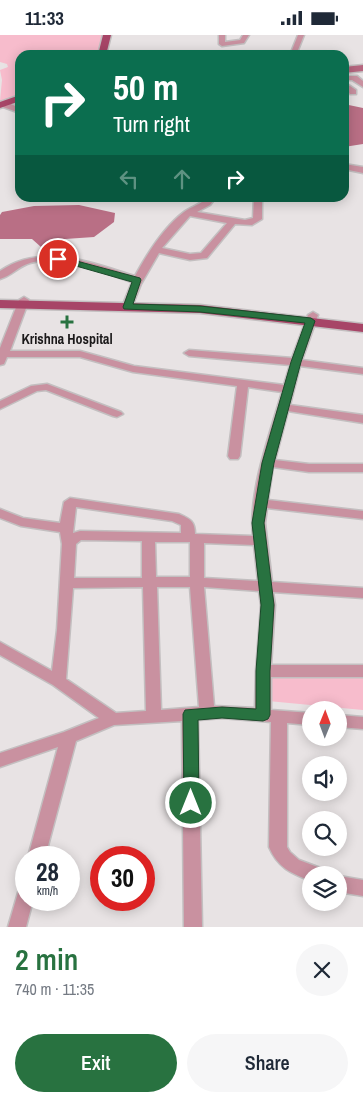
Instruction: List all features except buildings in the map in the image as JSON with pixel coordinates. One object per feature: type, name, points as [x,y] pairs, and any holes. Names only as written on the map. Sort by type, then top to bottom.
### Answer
[{"type":"main road","points":[[103,50],[107,35]]},
{"type":"main road","points":[[2,104],[15,100]]},
{"type":"main road","points":[[0,299],[23,302],[128,304],[363,322]]},
{"type":"main road","points":[[0,304],[107,301],[128,304]]},
{"type":"main road","points":[[312,318],[363,328]]},
{"type":"street","points":[[222,35],[222,44],[232,44],[242,42],[246,35]]},
{"type":"street","points":[[296,50],[301,35]]},
{"type":"street","points":[[349,69],[363,68]]},
{"type":"street","points":[[349,78],[354,78],[363,85]]},
{"type":"street","points":[[349,88],[353,92]]},
{"type":"street","points":[[2,104],[15,109]]},
{"type":"street","points":[[349,168],[363,170]]},
{"type":"street","points":[[128,304],[137,280],[173,227],[188,213],[210,202]]},
{"type":"street","points":[[188,213],[245,223],[252,222],[257,219],[258,202]]},
{"type":"street","points":[[158,250],[190,257],[204,256],[233,221]]},
{"type":"street","points":[[0,276],[17,263],[48,257],[137,280]]},
{"type":"street","points":[[23,302],[2,358],[80,353],[133,369],[288,389]]},
{"type":"street","points":[[302,869],[288,863],[281,857],[278,847],[271,715],[263,671],[268,605],[258,523],[268,463],[296,362],[312,318]]},
{"type":"street","points":[[189,353],[296,362],[363,371]]},
{"type":"street","points":[[234,456],[243,383]]},
{"type":"street","points":[[0,405],[35,388],[47,387],[117,414]]},
{"type":"street","points":[[283,407],[363,419]]},
{"type":"street","points":[[268,463],[309,468],[363,468]]},
{"type":"street","points":[[58,681],[67,583],[69,544],[66,528],[70,502],[181,518],[186,522],[193,538],[197,582],[199,714],[193,927]]},
{"type":"street","points":[[261,503],[363,515]]},
{"type":"street","points":[[0,513],[21,522],[66,528]]},
{"type":"street","points":[[69,544],[72,538],[80,535],[260,541]]},
{"type":"street","points":[[148,536],[154,717]]},
{"type":"street","points":[[67,583],[197,582],[363,593]]},
{"type":"street","points":[[0,648],[23,663],[58,681],[113,719]]},
{"type":"street","points":[[263,671],[363,671]]},
{"type":"street","points":[[0,760],[69,737],[113,719],[199,714],[271,715],[302,718]]},
{"type":"street","points":[[348,722],[363,723]]},
{"type":"street","points":[[39,846],[69,737]]},
{"type":"street","points":[[347,885],[363,888]]},
{"type":"street","points":[[17,927],[21,911]]},
{"type":"shaded area","points":[[0,35],[107,35],[103,50],[15,50],[15,96],[0,101],[2,80],[0,70],[8,67],[7,64],[0,62]]},
{"type":"shaded area","points":[[349,105],[363,108],[363,144],[349,146]]},
{"type":"shaded area","points":[[79,205],[115,213],[114,222],[94,237],[65,239],[41,247],[32,239],[0,239],[0,215],[2,212],[34,206]]},
{"type":"shaded area","points":[[268,674],[363,674],[363,710],[348,709],[348,701],[302,701],[302,704],[268,701]]},
{"type":"place","name":"Krishna Hospital","points":[[67,322]]},
{"type":"route","points":[[58,259],[137,280],[127,307],[200,309],[311,321],[296,362],[266,470],[258,523],[262,569],[268,605],[263,671],[263,715],[222,712],[190,714],[191,803]]}]
